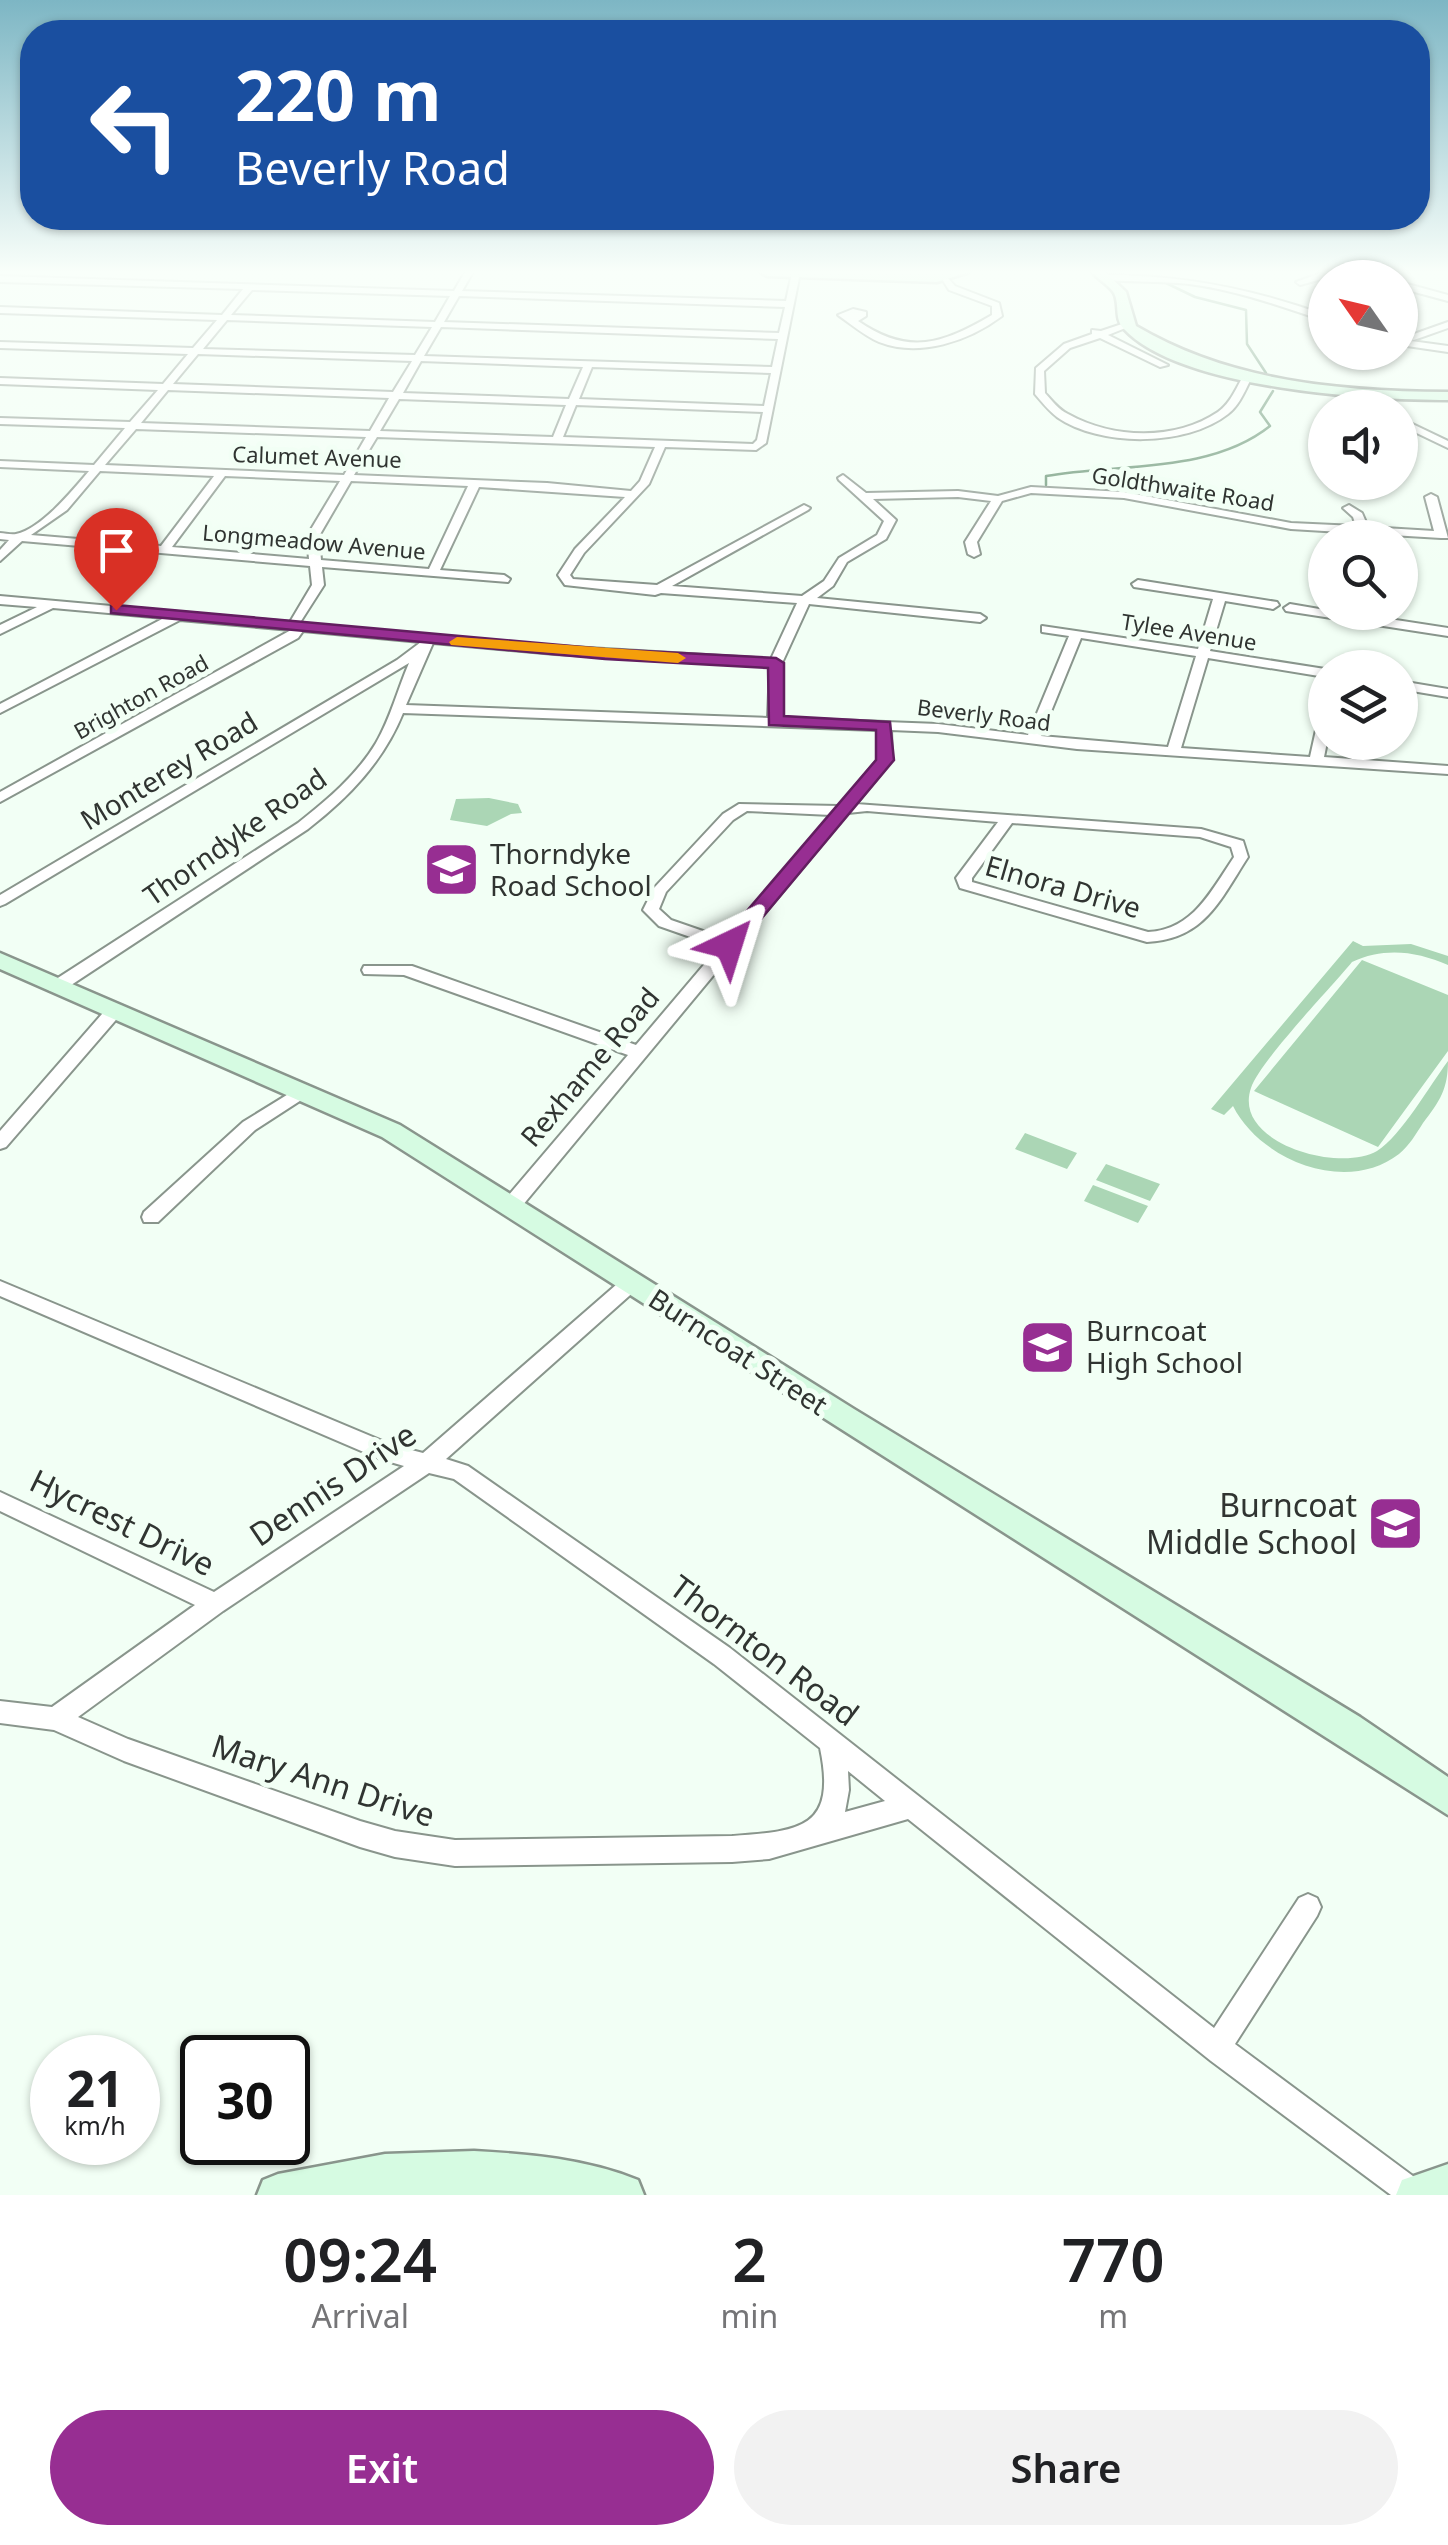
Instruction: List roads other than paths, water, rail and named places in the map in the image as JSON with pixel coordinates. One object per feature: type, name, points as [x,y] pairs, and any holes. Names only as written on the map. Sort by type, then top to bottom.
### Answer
[{"type":"main road","points":[[1248,375],[1345,390]]},
{"type":"main road","points":[[1418,395],[1448,396]]},
{"type":"main road","name":"Burncoat Street","points":[[4,966],[392,1130],[630,1283],[1348,1729],[1448,1798]]},
{"type":"main road","points":[[278,2195],[384,2176],[423,2184],[554,2180],[623,2195]]},
{"type":"main road","points":[[1416,2195],[1448,2185]]},
{"type":"street","points":[[0,557],[16,537],[58,513],[177,374]]},
{"type":"street","points":[[299,627],[295,621],[318,585],[312,536],[409,374]]},
{"type":"street","points":[[556,441],[584,374]]},
{"type":"street","points":[[0,421],[756,447],[762,441],[776,374]]},
{"type":"street","points":[[1041,374],[1038,381],[1044,406],[1080,426],[1142,435],[1197,426],[1226,411],[1248,375]]},
{"type":"street","points":[[0,381],[770,408]]},
{"type":"street","points":[[1418,430],[1448,446]]},
{"type":"street","points":[[661,445],[648,478],[579,551],[564,575],[566,580],[587,586],[804,600],[980,618]]},
{"type":"street","name":"Calumet Avenue","points":[[0,464],[475,483],[632,494]]},
{"type":"street","points":[[165,549],[222,473]]},
{"type":"street","points":[[775,721],[776,663],[804,600],[828,584],[842,560],[882,537],[890,520],[868,496],[843,478]]},
{"type":"street","points":[[433,572],[475,483]]},
{"type":"street","name":"Goldthwaite Road","points":[[998,499],[1030,490],[1124,495],[1254,521],[1308,526]]},
{"type":"street","points":[[868,496],[958,494],[998,499],[970,542],[974,554]]},
{"type":"street","points":[[1431,497],[1444,535]]},
{"type":"street","points":[[654,591],[804,508]]},
{"type":"street","points":[[1349,508],[1360,520]]},
{"type":"street","name":"Goldthwaite Road","points":[[1418,534],[1444,535]]},
{"type":"street","name":"Longmeadow Avenue","points":[[0,536],[504,579]]},
{"type":"street","points":[[1138,584],[1273,605]]},
{"type":"street","points":[[1173,752],[1220,597]]},
{"type":"street","points":[[0,600],[430,639],[776,663]]},
{"type":"street","points":[[0,630],[53,604]]},
{"type":"street","points":[[1290,608],[1448,632]]},
{"type":"street","points":[[0,709],[180,615]]},
{"type":"street","name":"Brighton Road","points":[[0,798],[284,641],[299,627]]},
{"type":"street","name":"Tylee Avenue","points":[[1046,629],[1308,670]]},
{"type":"street","points":[[1032,741],[1076,634]]},
{"type":"street","name":"Monterey Road","points":[[0,901],[402,663],[430,639]]},
{"type":"street","name":"Thorndyke Road","points":[[56,986],[336,800],[376,752],[430,639]]},
{"type":"street","points":[[363,686],[399,701]]},
{"type":"street","points":[[1418,688],[1448,693]]},
{"type":"street","name":"Beverly Road","points":[[399,701],[972,730],[1032,741],[1448,770]]},
{"type":"street","name":"Rexhame Road","points":[[510,1207],[885,760],[884,725]]},
{"type":"street","name":"Elnora Drive","points":[[729,945],[659,919],[651,910],[659,891],[728,817],[744,807],[867,807],[1216,835],[1238,844],[1241,858],[1186,931],[1161,938],[1147,937],[964,884],[964,878],[1007,819]]},
{"type":"street","points":[[370,970],[406,970],[638,1052]]},
{"type":"street","points":[[0,1143],[115,1010]]},
{"type":"street","points":[[151,1218],[249,1126],[303,1091]]},
{"type":"street","name":"Dennis Drive","points":[[55,1718],[215,1604],[428,1462],[630,1283]]},
{"type":"street","name":"Thornton Road","points":[[0,1288],[388,1454],[460,1472],[722,1656],[1217,2047],[1416,2195]]},
{"type":"street","name":"Hycrest Drive","points":[[0,1501],[215,1604]]},
{"type":"street","name":"Mary Ann Drive","points":[[0,1712],[55,1718],[124,1749],[360,1834],[427,1850],[502,1855],[769,1846],[912,1805]]},
{"type":"street","points":[[816,1832],[824,1827],[838,1788],[838,1769],[830,1740]]},
{"type":"street","points":[[1217,2047],[1308,1907]]},
{"type":"waterway","points":[[1046,485],[1046,476],[1162,464],[1220,452],[1270,426],[1260,412],[1273,391]]},
{"type":"place","name":"Thorndyke Road School","points":[[451,870]]},
{"type":"place","name":"Burncoat High School","points":[[1047,1347]]},
{"type":"place","name":"Burncoat Middle School","points":[[1396,1524]]}]
